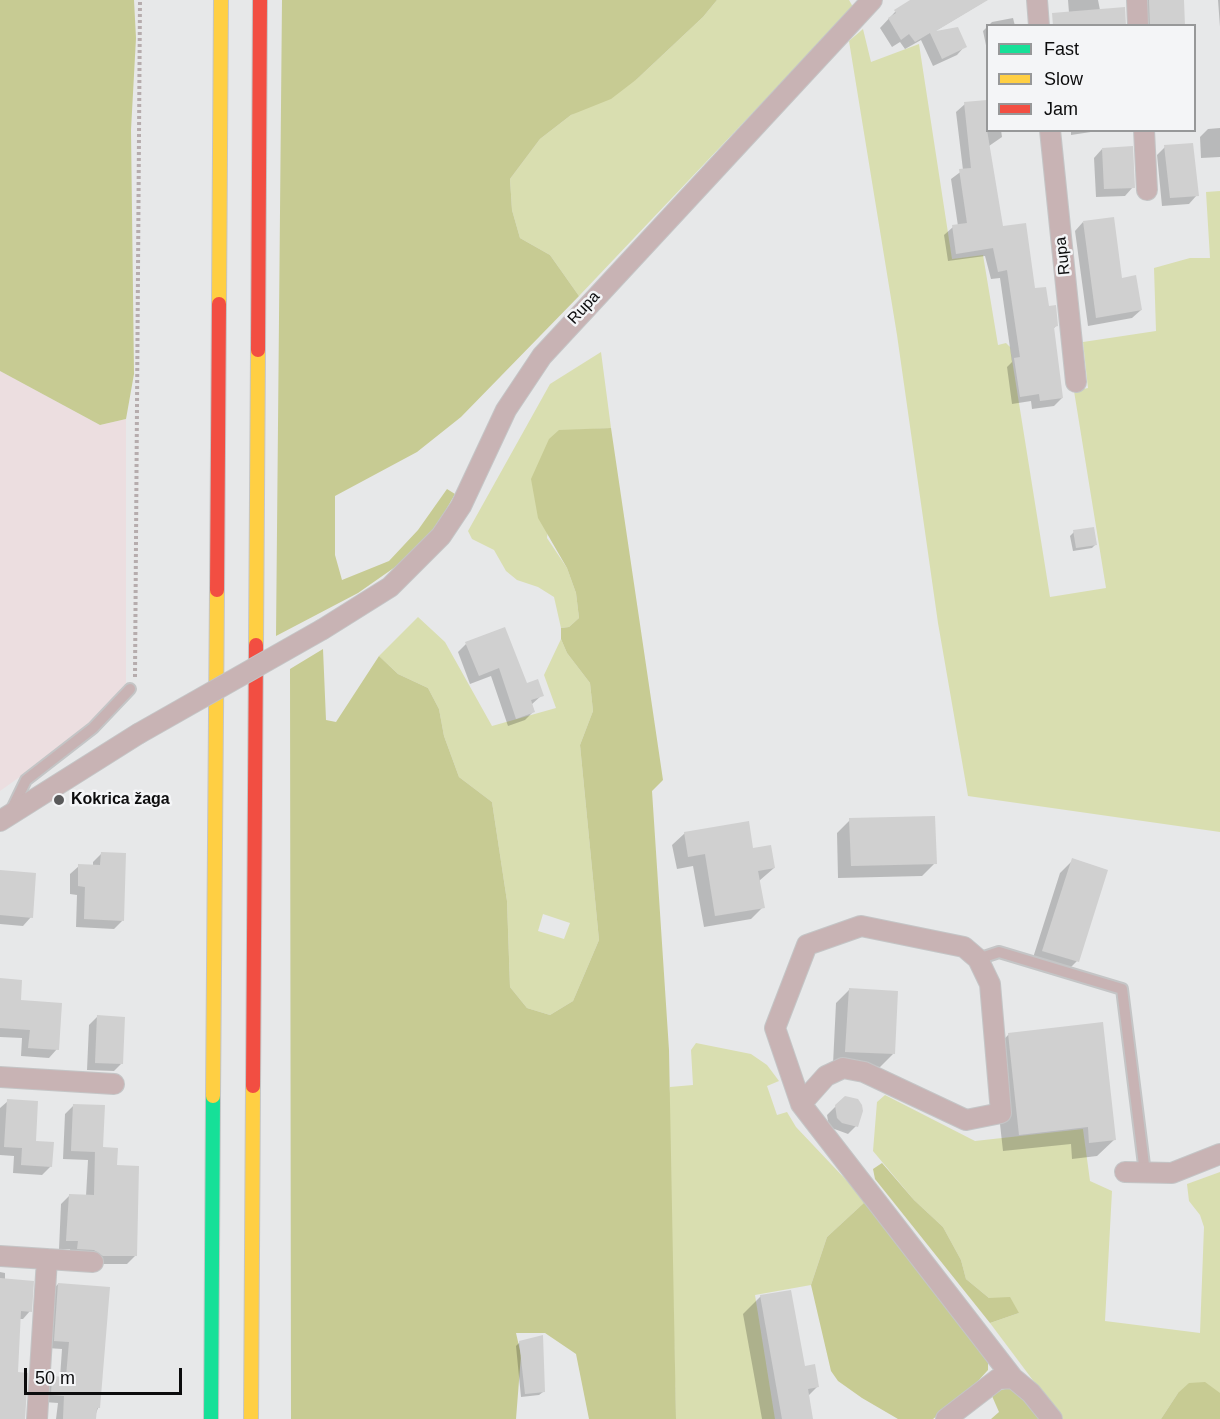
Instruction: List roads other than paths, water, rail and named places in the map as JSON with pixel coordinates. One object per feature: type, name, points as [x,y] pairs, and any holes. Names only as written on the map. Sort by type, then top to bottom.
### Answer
[{"type":"highway","points":[[211,1419],[221,0]]},
{"type":"highway","points":[[251,1419],[260,0]]},
{"type":"street","name":"Rupa","points":[[4,818],[138,734],[323,629],[390,587],[435,543],[460,506],[506,410],[542,356],[872,0]]},
{"type":"street","points":[[1037,0],[1039,24]]},
{"type":"street","points":[[1137,0],[1138,24]]},
{"type":"street","name":"Rupa","points":[[1050,132],[1076,382]]},
{"type":"street","points":[[1144,132],[1147,190]]},
{"type":"street","points":[[801,1104],[826,1076],[843,1068],[864,1072],[966,1120],[1001,1113],[990,984],[978,959],[964,947],[861,926],[807,945],[775,1028],[801,1104],[1013,1378],[1031,1393],[1052,1419]]},
{"type":"street","points":[[0,1077],[114,1084]]},
{"type":"street","points":[[1135,1172],[1172,1173],[1220,1154]]},
{"type":"street","points":[[0,1256],[93,1262]]},
{"type":"street","points":[[37,1419],[47,1259]]},
{"type":"street","points":[[946,1419],[998,1379],[1013,1378]]},
{"type":"lane","points":[[4,818],[26,780],[93,728],[130,689]]},
{"type":"lane","points":[[978,959],[999,952],[1122,989],[1135,1172]]},
{"type":"place","name":"Kokrica žaga","points":[[59,800]]}]
